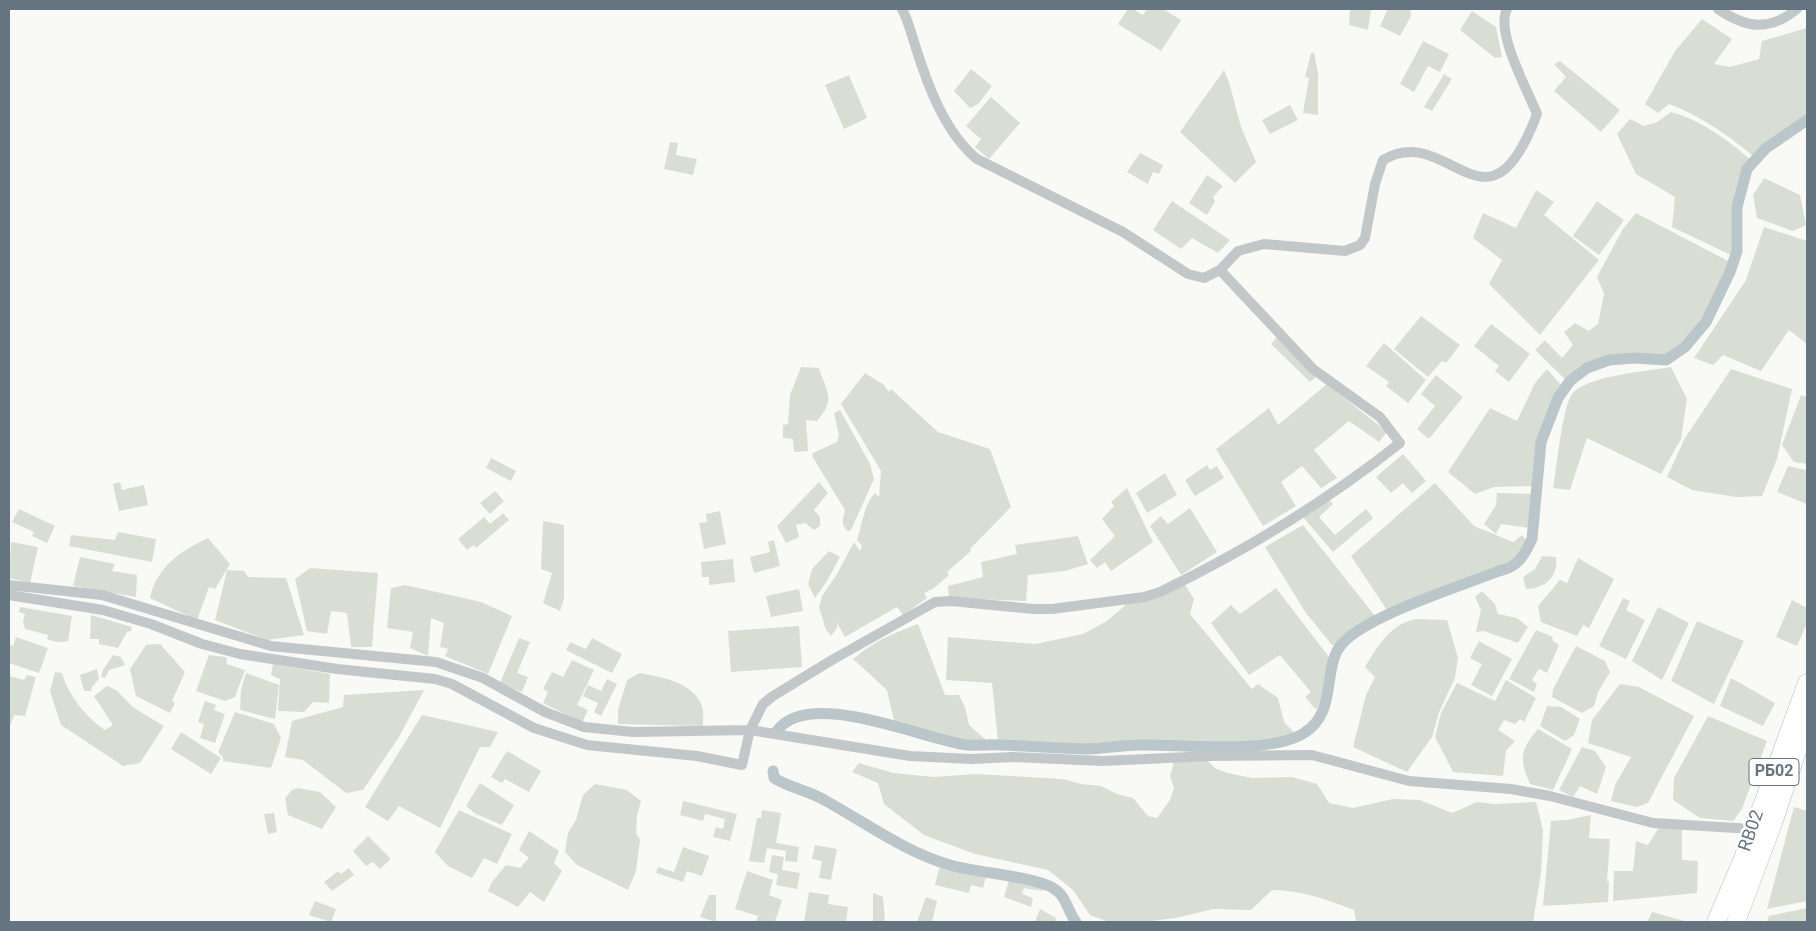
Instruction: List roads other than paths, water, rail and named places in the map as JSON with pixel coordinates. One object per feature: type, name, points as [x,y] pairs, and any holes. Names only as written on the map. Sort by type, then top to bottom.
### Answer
[{"type":"highway","name":"RB02","points":[[1716,922],[1807,683]]},
{"type":"highway","name":"RB02","points":[[1736,922],[1755,873],[1807,721]]},
{"type":"street","points":[[902,9],[926,79],[959,141],[967,151],[978,159],[1123,232],[1188,274],[1204,278],[1220,270],[1238,250],[1264,244],[1345,251],[1360,245],[1365,238],[1375,184],[1383,160],[1394,153],[1408,150],[1420,152],[1478,177],[1495,176],[1509,168],[1519,156],[1528,140],[1537,114],[1508,43],[1505,26],[1507,9]]},
{"type":"street","points":[[1718,9],[1747,25],[1772,22],[1797,9]]},
{"type":"street","points":[[9,595],[103,610],[151,624],[202,644],[240,654],[337,669],[437,671],[452,684],[534,728],[587,745],[697,756],[742,765],[750,730],[763,704],[832,660],[935,602],[951,600],[1033,609],[1052,609],[1144,597],[1160,592],[1299,515],[1376,463],[1400,443],[1380,417],[1314,369],[1220,270]]},
{"type":"street","points":[[9,585],[102,595],[271,646],[483,678],[546,712],[584,727],[633,732],[750,730],[910,756],[971,759],[1013,757],[1102,761],[1210,756],[1312,755],[1409,781],[1511,789],[1550,796],[1653,823],[1753,829]]},
{"type":"waterway","points":[[777,731],[792,719],[813,714],[867,719],[967,745],[1086,749],[1139,745],[1224,747],[1270,744],[1289,740],[1304,733],[1315,724],[1326,702],[1335,655],[1341,645],[1353,634],[1370,623],[1392,613],[1439,593],[1511,567],[1520,560],[1532,539],[1541,442],[1558,398],[1570,381],[1587,368],[1609,360],[1635,358],[1666,360],[1685,347],[1706,322],[1730,272],[1737,251],[1737,207],[1747,169],[1765,149],[1807,120]]},
{"type":"waterway","points":[[773,771],[774,778],[820,798],[917,853],[961,868],[1032,880],[1053,888],[1064,899],[1076,922]]}]
